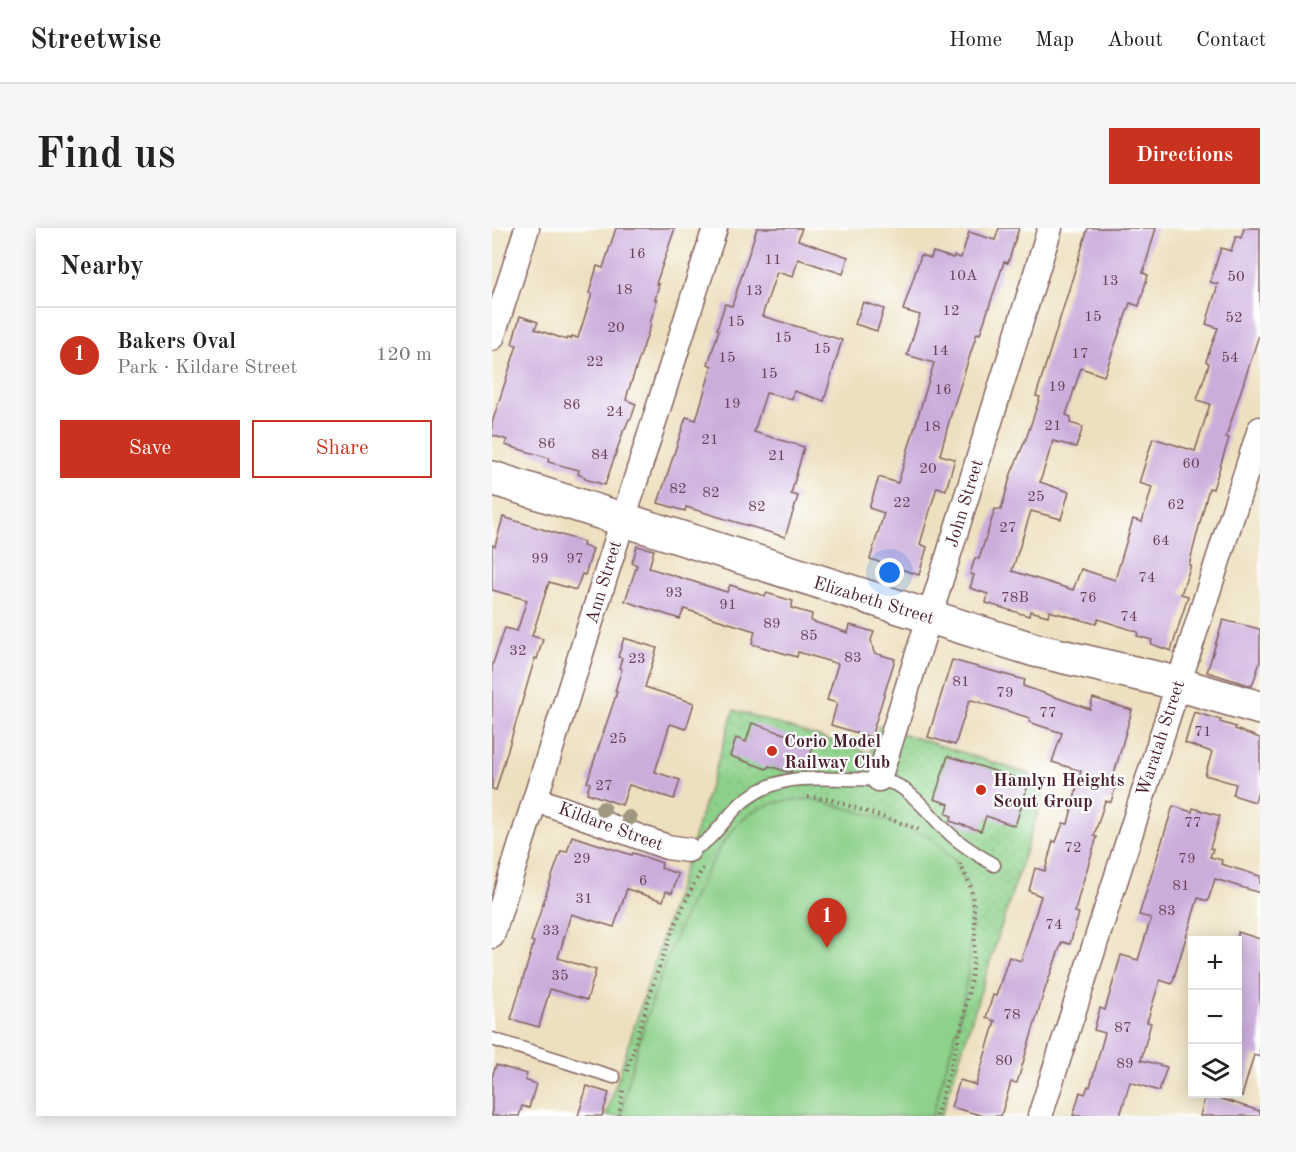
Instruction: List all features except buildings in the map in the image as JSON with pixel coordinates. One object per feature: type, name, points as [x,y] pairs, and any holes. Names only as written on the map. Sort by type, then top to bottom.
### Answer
[{"type":"street","points":[[492,338],[526,228]]},
{"type":"street","name":"Ann Street","points":[[492,936],[714,228]]},
{"type":"street","name":"John Street","points":[[879,779],[1050,228]]},
{"type":"street","name":"Waratah Street","points":[[1040,1116],[1260,429]]},
{"type":"street","name":"Elizabeth Street","points":[[492,478],[1044,653],[1178,684],[1260,708]]},
{"type":"street","name":"Kildare Street","points":[[535,799],[667,847],[699,853]]},
{"type":"lane","points":[[699,853],[702,845],[736,807],[767,786],[800,778],[879,779],[893,783],[908,792],[952,837],[994,865]]},
{"type":"lane","points":[[492,1039],[620,1077]]},
{"type":"path","points":[[806,796],[829,799],[915,826],[923,831]]},
{"type":"path","points":[[620,1077],[675,926],[698,877],[699,853]]},
{"type":"path","points":[[936,1116],[958,1042],[971,970],[975,927],[972,891],[960,863],[953,856]]},
{"type":"path","points":[[619,1116],[624,1087]]},
{"type":"green space","points":[[734,710],[870,753],[879,726],[1048,780],[941,1116],[606,1116]]},
{"type":"green space","points":[[812,799],[871,815],[928,836],[954,860],[969,888],[971,927],[968,971],[959,1022],[932,1116],[622,1116],[636,1052],[673,943],[696,892],[725,840],[740,822],[756,810],[783,801]]},
{"type":"place","name":"Corio Model Railway Club","points":[[772,751]]},
{"type":"place","name":"Hamlyn Heights Scout Group","points":[[981,790]]},
{"type":"place","name":"Bakers Oval","points":[[827,948]]}]
